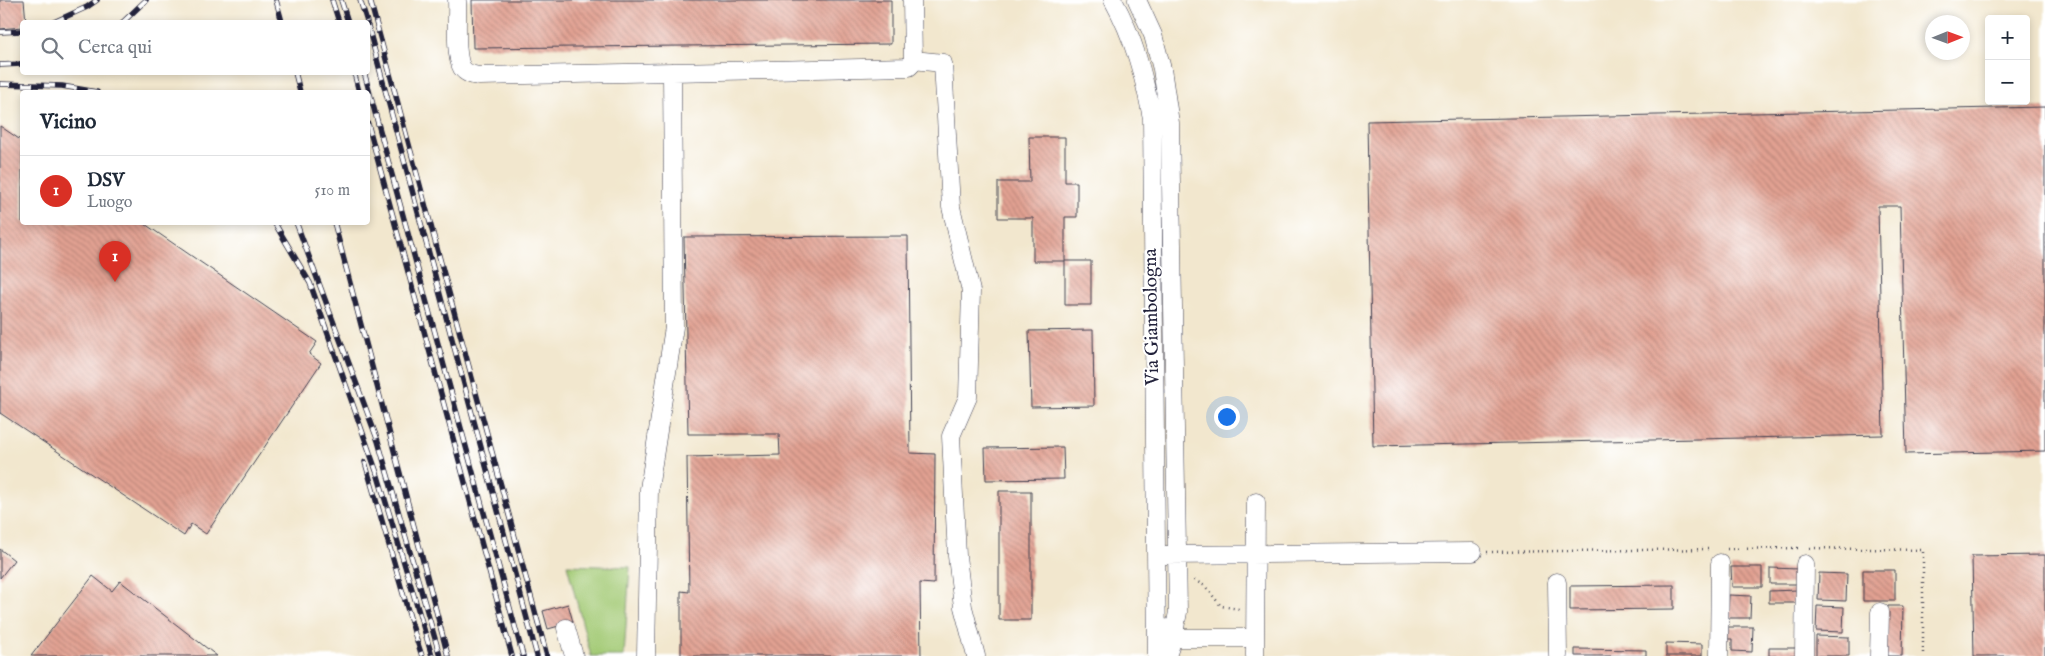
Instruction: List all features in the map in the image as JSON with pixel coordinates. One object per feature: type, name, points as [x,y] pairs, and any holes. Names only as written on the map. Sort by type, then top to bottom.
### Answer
[{"type":"street","points":[[457,0],[458,58],[463,68],[470,75],[909,67],[913,60],[912,0]]},
{"type":"street","name":"Via Giambologna","points":[[1113,0],[1136,47],[1145,78],[1152,118],[1157,656]]},
{"type":"street","name":"Via Giambologna","points":[[1137,0],[1153,35],[1162,70],[1170,123],[1170,555],[1178,612],[1173,638],[1166,656]]},
{"type":"street","points":[[913,60],[943,62],[951,208],[971,291],[968,397],[951,436],[959,573],[963,607],[976,656]]},
{"type":"street","points":[[646,656],[649,489],[674,327],[672,72]]},
{"type":"street","name":"Via Giambologna","points":[[1154,284],[1161,322],[1169,427]]},
{"type":"street","points":[[1255,656],[1256,502]]},
{"type":"street","points":[[1170,555],[1473,552]]},
{"type":"street","points":[[1719,656],[1720,563]]},
{"type":"street","points":[[1804,656],[1805,564]]},
{"type":"street","points":[[1557,582],[1558,656]]},
{"type":"street","points":[[1880,612],[1880,656]]},
{"type":"street","points":[[566,628],[574,656]]},
{"type":"street","points":[[1173,638],[1255,638]]},
{"type":"path","points":[[1473,552],[1846,548],[1923,550],[1924,656]]},
{"type":"path","points":[[1186,580],[1196,580],[1205,586],[1221,606],[1246,610]]},
{"type":"green space","points":[[567,565],[630,567],[624,656],[591,656]]},
{"type":"building","points":[[0,0],[24,0],[26,20],[20,20],[20,27],[0,29]]},
{"type":"building","points":[[472,0],[891,0],[891,44],[473,48]]},
{"type":"building","points":[[2045,107],[2045,451],[1906,454],[1900,206],[1878,206],[1883,435],[1373,446],[1367,121]]},
{"type":"building","points":[[0,126],[20,140],[20,225],[146,225],[317,342],[309,354],[321,363],[206,534],[191,524],[184,536],[0,413]]},
{"type":"building","points":[[1029,137],[1065,137],[1065,182],[1077,182],[1077,217],[1065,217],[1065,261],[1033,261],[1033,218],[998,218],[998,182],[1030,182]]},
{"type":"building","points":[[908,236],[910,453],[935,454],[934,584],[920,583],[921,656],[681,656],[681,591],[689,592],[687,457],[780,455],[779,434],[688,434],[684,237]]},
{"type":"building","points":[[1065,261],[1091,261],[1091,305],[1065,305]]},
{"type":"building","points":[[1093,330],[1094,406],[1031,407],[1029,331]]},
{"type":"building","points":[[1063,447],[1064,479],[986,480],[985,448]]},
{"type":"building","points":[[999,491],[1031,491],[1031,620],[999,620]]},
{"type":"building","points":[[0,549],[14,560],[0,578]]},
{"type":"building","points":[[2045,555],[2045,656],[1974,656],[1972,556]]},
{"type":"building","points":[[1731,567],[1762,567],[1762,587],[1732,587]]},
{"type":"building","points":[[1770,568],[1799,569],[1798,584],[1770,584]]},
{"type":"building","points":[[1863,570],[1895,570],[1895,601],[1863,601]]},
{"type":"building","points":[[1819,573],[1847,574],[1846,601],[1818,600]]},
{"type":"building","points":[[93,576],[112,591],[120,581],[217,656],[31,656]]},
{"type":"building","points":[[1674,585],[1674,609],[1570,610],[1570,586]]},
{"type":"building","points":[[1798,590],[1798,603],[1769,603],[1769,591]]},
{"type":"building","points":[[1729,595],[1751,596],[1750,618],[1728,618]]},
{"type":"building","points":[[568,604],[573,622],[548,629],[543,611]]},
{"type":"building","points":[[1817,606],[1844,607],[1843,632],[1816,631]]},
{"type":"building","points":[[1888,606],[1903,606],[1902,656],[1882,656]]},
{"type":"building","points":[[1728,627],[1753,627],[1752,652],[1732,651],[1732,639],[1728,639]]},
{"type":"building","points":[[1816,636],[1849,637],[1849,656],[1816,656]]},
{"type":"building","points":[[1666,643],[1702,644],[1702,656],[1666,656]]},
{"type":"building","points":[[1769,648],[1798,648],[1798,656],[1769,656]]},
{"type":"building","points":[[1575,649],[1646,650],[1646,656],[1575,656]]},
{"type":"railway","points":[[58,20],[87,7],[97,0]]},
{"type":"railway","points":[[125,20],[146,0]]},
{"type":"railway","points":[[276,0],[281,20]]},
{"type":"railway","points":[[332,0],[338,20]]},
{"type":"railway","points":[[341,0],[347,20]]},
{"type":"railway","points":[[360,0],[366,20]]},
{"type":"railway","points":[[370,0],[547,656]]},
{"type":"railway","points":[[0,32],[20,31]]},
{"type":"railway","points":[[370,33],[537,656]]},
{"type":"railway","points":[[0,65],[20,64]]},
{"type":"railway","points":[[296,75],[300,90]]},
{"type":"railway","points":[[355,75],[358,90]]},
{"type":"railway","points":[[365,75],[369,90]]},
{"type":"railway","points":[[0,84],[62,86],[85,90]]},
{"type":"railway","points":[[370,94],[523,656]]},
{"type":"railway","points":[[370,131],[512,656]]},
{"type":"railway","points":[[276,225],[310,283],[378,476],[432,656]]},
{"type":"railway","points":[[297,225],[378,441],[440,656]]},
{"type":"railway","points":[[335,225],[448,656]]},
{"type":"railway","points":[[365,462],[422,656]]},
{"type":"place","name":"DSV","points":[[115,282]]}]
